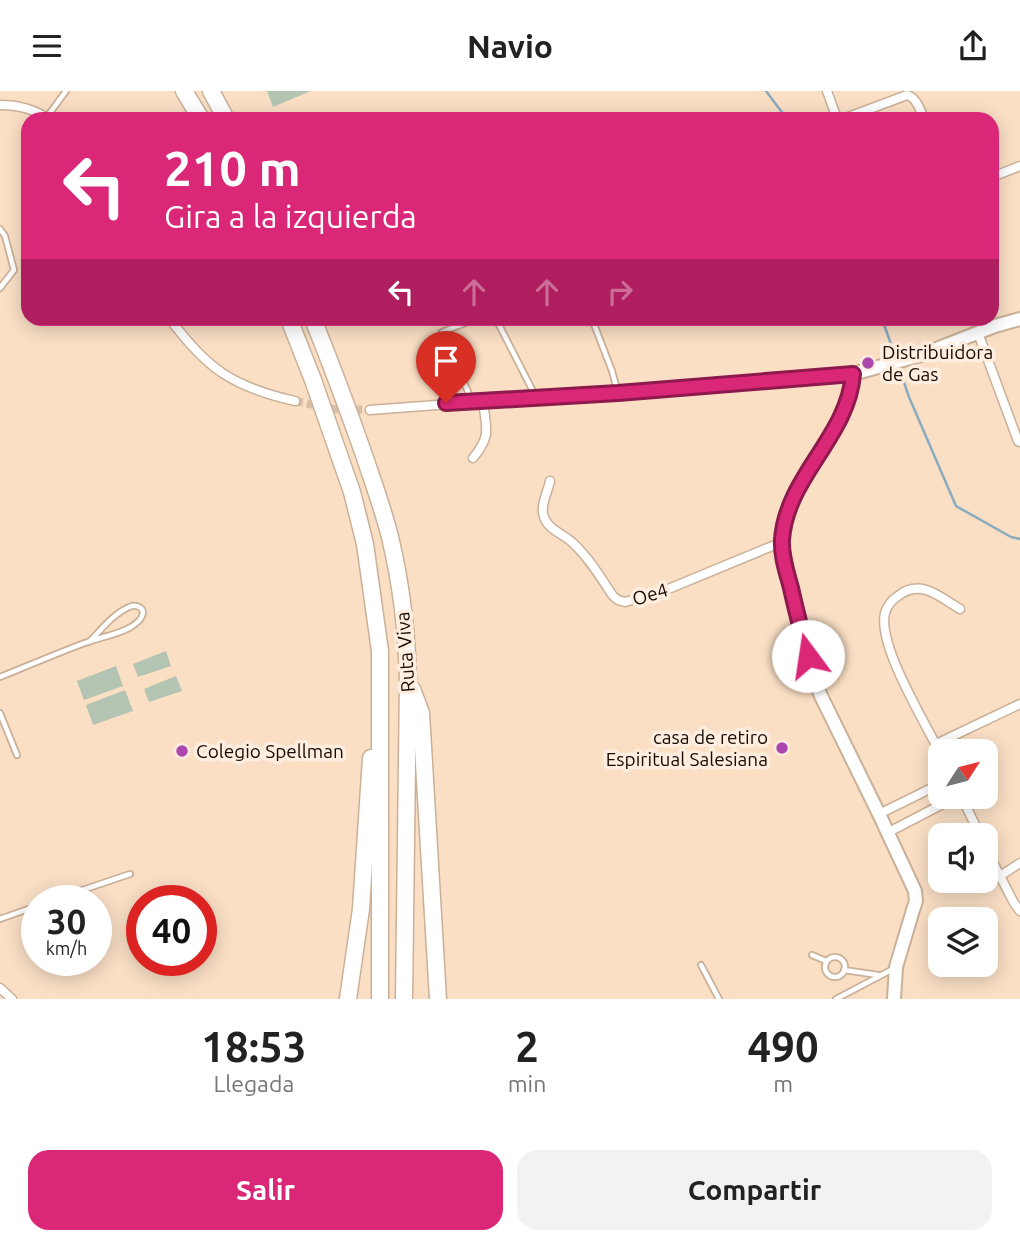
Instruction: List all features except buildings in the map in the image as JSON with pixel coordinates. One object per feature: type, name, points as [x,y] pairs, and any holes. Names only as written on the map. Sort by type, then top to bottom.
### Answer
[{"type":"highway","points":[[184,91],[197,112]]},
{"type":"highway","points":[[211,91],[222,112]]},
{"type":"highway","name":"Ruta Viva","points":[[292,326],[352,492],[365,544],[380,651],[380,999]]},
{"type":"highway","name":"Ruta Viva","points":[[316,326],[374,484],[390,537],[401,599],[408,681],[404,999]]},
{"type":"highway","points":[[348,999],[360,909],[371,752],[372,596]]},
{"type":"highway","points":[[408,681],[421,713],[438,999]]},
{"type":"highway","points":[[342,999],[354,956]]},
{"type":"street","points":[[827,91],[835,112]]},
{"type":"street","points":[[862,112],[907,95],[912,96],[921,112]]},
{"type":"street","points":[[0,105],[18,106],[37,112]]},
{"type":"street","points":[[999,174],[1020,166]]},
{"type":"street","points":[[999,324],[1020,311]]},
{"type":"street","points":[[999,325],[1020,319]]},
{"type":"street","points":[[175,326],[191,347],[229,378],[247,388],[295,401]]},
{"type":"street","points":[[370,410],[853,374],[921,355],[995,326]]},
{"type":"street","points":[[978,333],[1020,442]]},
{"type":"street","points":[[853,374],[841,418],[795,493],[786,516],[782,542],[784,563],[814,679],[915,891],[916,901],[896,967],[894,999]]},
{"type":"street","points":[[473,458],[482,448],[486,436],[483,401]]},
{"type":"street","name":"Oe4","points":[[550,481],[542,511],[546,521],[553,530],[577,546],[613,596],[625,602],[661,592],[782,542]]},
{"type":"street","points":[[933,739],[889,647],[884,627],[885,613],[891,601],[901,593],[921,588],[960,609]]},
{"type":"street","points":[[956,739],[1020,704]]},
{"type":"street","points":[[879,814],[928,790]]},
{"type":"street","points":[[912,798],[920,815]]},
{"type":"street","points":[[887,833],[932,809]]},
{"type":"street","points":[[1000,876],[1020,863]]},
{"type":"street","points":[[998,872],[1020,911]]},
{"type":"street","points":[[0,988],[12,999]]},
{"type":"lane","points":[[52,112],[66,91]]},
{"type":"lane","points":[[0,229],[5,236],[13,270],[0,288]]},
{"type":"lane","points":[[459,326],[442,333],[472,401]]},
{"type":"lane","points":[[500,326],[536,397]]},
{"type":"lane","points":[[595,326],[618,393]]},
{"type":"lane","points":[[0,677],[123,631],[142,617],[141,608],[132,605],[124,610],[89,642]]},
{"type":"lane","points":[[0,713],[17,755]]},
{"type":"lane","points":[[97,885],[130,874]]},
{"type":"lane","points":[[0,919],[21,912]]},
{"type":"lane","points":[[812,955],[827,961]]},
{"type":"lane","points":[[834,957],[839,958],[845,969],[839,976],[831,976],[825,970],[827,961],[834,957]]},
{"type":"lane","points":[[701,965],[719,999]]},
{"type":"lane","points":[[836,999],[896,967]]},
{"type":"lane","points":[[845,969],[879,975]]},
{"type":"green space","points":[[267,91],[311,91],[273,107]]},
{"type":"green space","points":[[166,651],[171,666],[138,677],[133,664]]},
{"type":"green space","points":[[116,666],[123,686],[84,700],[77,681]]},
{"type":"green space","points":[[176,676],[182,691],[149,702],[144,689]]},
{"type":"green space","points":[[125,690],[133,711],[93,725],[86,705]]},
{"type":"waterway","points":[[766,91],[782,112]]},
{"type":"waterway","points":[[885,326],[896,358]]},
{"type":"waterway","points":[[898,365],[956,506],[1011,537],[1020,539]]},
{"type":"tunnel","points":[[295,401],[333,409],[370,410]]},
{"type":"place","name":"Distribuidora de Gas","points":[[868,363]]},
{"type":"place","name":"casa de retiro Espiritual Salesiana","points":[[782,748]]},
{"type":"place","name":"Colegio Spellman","points":[[182,751]]},
{"type":"route","points":[[446,403],[618,393],[853,374],[841,418],[795,493],[786,516],[782,542],[784,563],[808,656]]}]
